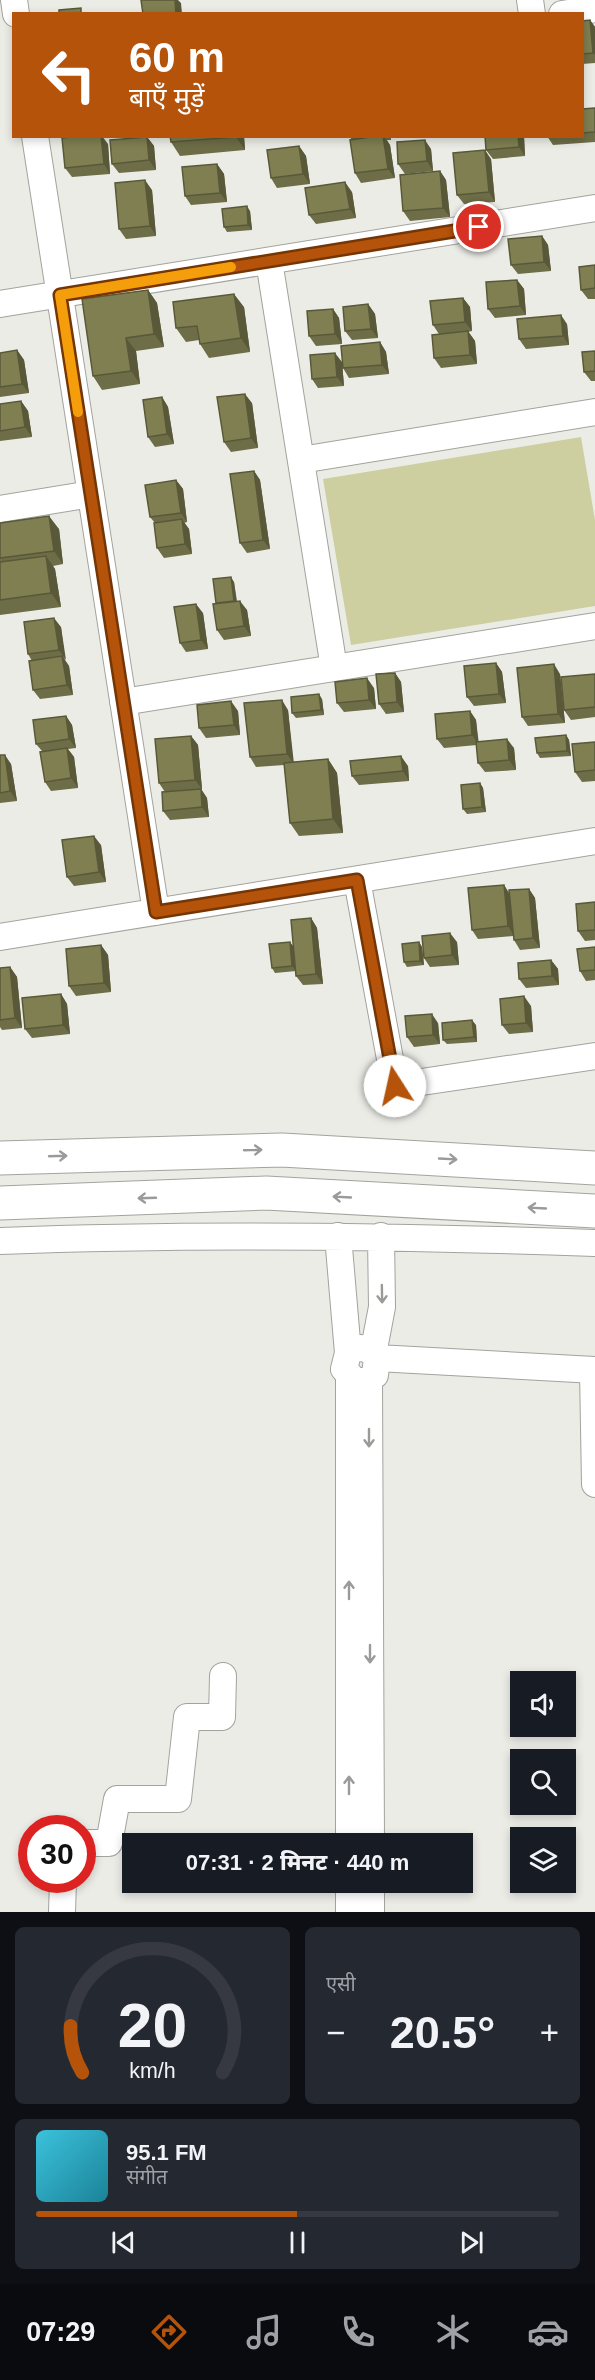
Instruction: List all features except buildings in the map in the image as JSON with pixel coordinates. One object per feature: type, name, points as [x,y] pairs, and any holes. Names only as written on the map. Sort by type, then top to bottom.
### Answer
[{"type":"street","points":[[575,12],[595,9]]},
{"type":"street","points":[[35,138],[156,912]]},
{"type":"street","points":[[0,304],[595,208]]},
{"type":"street","points":[[269,261],[334,668]]},
{"type":"street","points":[[301,460],[595,412]]},
{"type":"street","points":[[0,509],[91,494]]},
{"type":"street","points":[[123,702],[595,626]]},
{"type":"street","points":[[0,937],[595,841]]},
{"type":"street","points":[[357,880],[395,1086],[595,1056]]},
{"type":"street","points":[[0,1158],[282,1149],[595,1168]]},
{"type":"street","points":[[0,1203],[266,1193],[595,1211]]},
{"type":"street","points":[[0,1241],[117,1236],[381,1236],[595,1243]]},
{"type":"street","points":[[338,1236],[363,1364],[371,1833]]},
{"type":"street","points":[[349,1833],[363,1364],[382,1307],[381,1236]]},
{"type":"street","points":[[363,1364],[594,1370],[595,1484]]},
{"type":"street","points":[[96,1843],[109,1843],[117,1799],[178,1799],[187,1717],[222,1717],[223,1676]]},
{"type":"street","points":[[62,1912],[63,1893]]},
{"type":"street","points":[[349,1893],[349,1912]]},
{"type":"street","points":[[371,1893],[371,1912]]},
{"type":"green space","points":[[581,437],[595,520],[595,606],[351,645],[323,479]]},
{"type":"slow traffic","points":[[78,412],[60,295],[231,267]]},
{"type":"route","points":[[395,1086],[357,880],[156,912],[60,295],[479,227]]}]
